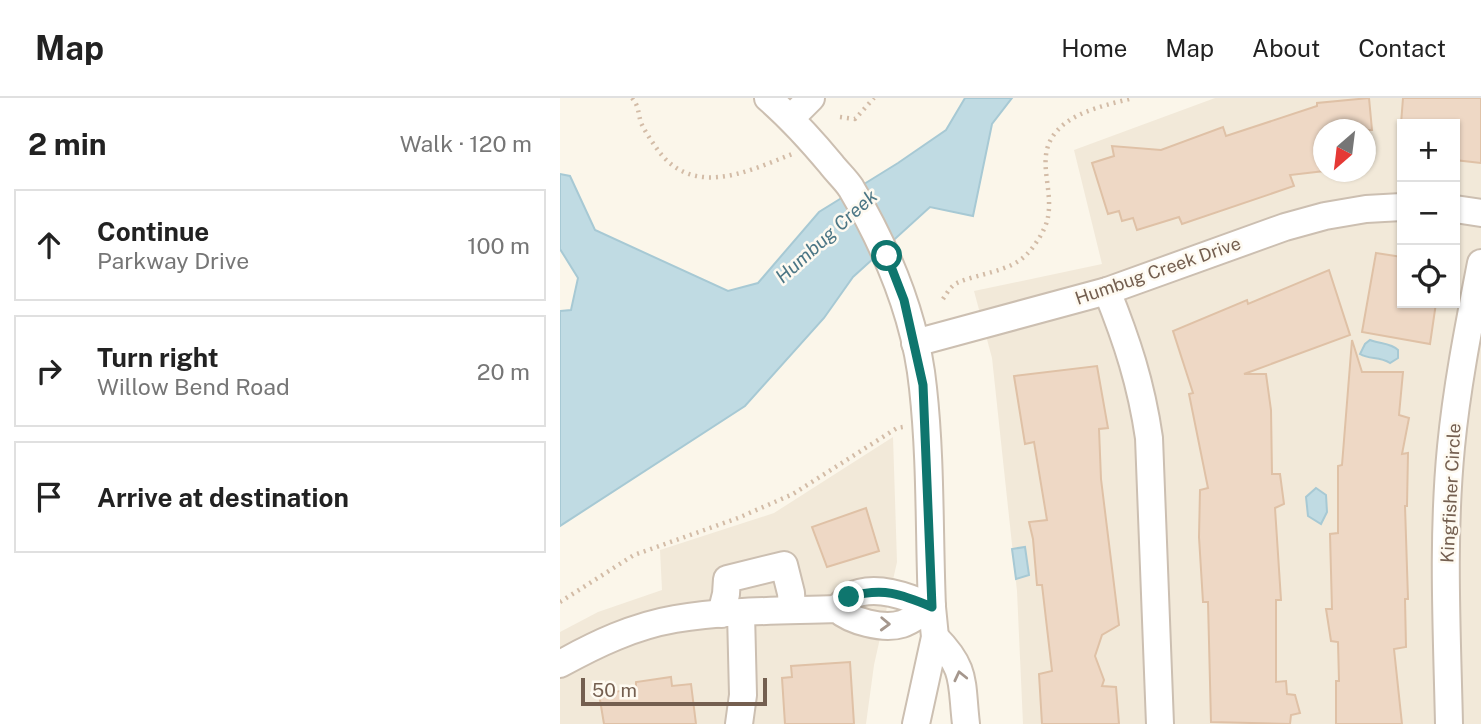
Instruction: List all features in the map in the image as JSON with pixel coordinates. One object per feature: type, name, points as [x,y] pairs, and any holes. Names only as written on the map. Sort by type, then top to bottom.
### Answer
[{"type":"street","points":[[768,98],[791,118],[850,186],[887,256],[904,300],[915,343],[923,385],[926,425],[935,637],[916,724]]},
{"type":"street","points":[[791,118],[811,98]]},
{"type":"street","name":"Humbug Creek Drive","points":[[915,343],[1107,291],[1285,227],[1325,216],[1397,208]]},
{"type":"street","points":[[1460,210],[1481,213]]},
{"type":"street","name":"Kingfisher Circle","points":[[1449,724],[1447,559],[1451,449],[1461,367],[1481,263]]},
{"type":"street","points":[[1107,291],[1127,341],[1142,391],[1149,438],[1160,724]]},
{"type":"street","points":[[739,724],[743,695],[726,594],[727,579],[784,565],[792,610]]},
{"type":"street","points":[[560,664],[591,647],[640,628],[675,619],[731,613],[836,609],[849,597],[864,593],[898,593],[932,607]]},
{"type":"street","points":[[935,637],[953,656],[962,676],[966,724]]},
{"type":"path","points":[[632,98],[638,104],[640,121],[654,146],[670,166],[696,176],[728,178],[799,152]]},
{"type":"path","points":[[840,117],[855,119],[874,98]]},
{"type":"path","points":[[943,299],[955,284],[982,276],[1026,256],[1038,239],[1048,218],[1044,161],[1049,142],[1063,125],[1078,116],[1133,98]]},
{"type":"path","points":[[560,602],[634,555],[793,494],[897,428],[908,427]]},
{"type":"shaded area","points":[[1215,98],[1481,98],[1481,724],[1023,724],[1017,591],[992,358],[974,291],[1102,264],[1074,150]]},
{"type":"shaded area","points":[[893,437],[897,562],[874,665],[866,724],[560,724],[560,632],[598,612],[662,590],[660,550],[774,513]]},
{"type":"water","name":"Humbug Creek","points":[[965,98],[1012,98],[992,124],[973,216],[930,207],[853,277],[824,318],[745,406],[560,526],[560,311],[571,310],[578,278],[560,249],[560,174],[570,176],[595,230],[728,291],[758,283],[819,212],[946,130]]},
{"type":"water","points":[[1370,340],[1395,348],[1398,350],[1398,358],[1390,363],[1360,354]]},
{"type":"water","points":[[1316,488],[1326,495],[1327,512],[1321,524],[1308,516],[1306,497]]},
{"type":"water","points":[[1025,547],[1029,575],[1016,579],[1012,549]]},
{"type":"building","points":[[1369,98],[1371,119],[1313,119],[1313,172],[1290,175],[1294,186],[1182,224],[1179,217],[1137,230],[1133,218],[1122,221],[1119,211],[1108,214],[1092,163],[1114,156],[1112,146],[1161,150],[1223,127],[1226,136],[1317,106],[1317,103]]},
{"type":"building","points":[[1403,98],[1481,98],[1481,163],[1460,161],[1460,119],[1401,119]]},
{"type":"building","points":[[1376,253],[1397,256],[1397,308],[1435,308],[1430,344],[1362,332]]},
{"type":"building","points":[[1329,270],[1350,335],[1244,374],[1266,374],[1271,410],[1272,474],[1280,474],[1284,504],[1275,508],[1281,600],[1276,600],[1276,682],[1286,681],[1287,694],[1295,695],[1300,713],[1291,715],[1290,724],[1211,722],[1208,602],[1203,602],[1199,537],[1200,490],[1208,488],[1189,394],[1193,393],[1173,331],[1247,300],[1248,304]]},
{"type":"building","points":[[1352,340],[1362,372],[1403,372],[1399,415],[1409,418],[1402,454],[1408,453],[1405,506],[1408,599],[1405,599],[1406,647],[1394,649],[1402,724],[1336,724],[1338,642],[1331,641],[1326,609],[1332,609],[1330,534],[1338,533],[1338,466],[1342,465]]},
{"type":"building","points":[[1097,366],[1108,428],[1099,429],[1101,479],[1119,625],[1102,635],[1095,656],[1104,680],[1102,686],[1116,687],[1119,724],[1042,724],[1039,674],[1052,671],[1042,585],[1037,585],[1029,522],[1047,520],[1034,442],[1025,444],[1014,376]]},
{"type":"building","points":[[866,508],[879,551],[827,567],[812,527]]},
{"type":"building","points":[[850,662],[854,724],[785,724],[782,678],[792,677],[791,666]]},
{"type":"building","points":[[671,677],[672,686],[691,684],[696,724],[604,724],[599,694],[636,689],[636,682]]},
{"type":"route","points":[[849,597],[864,593],[898,593],[932,607],[923,385],[904,300],[887,256]]}]
